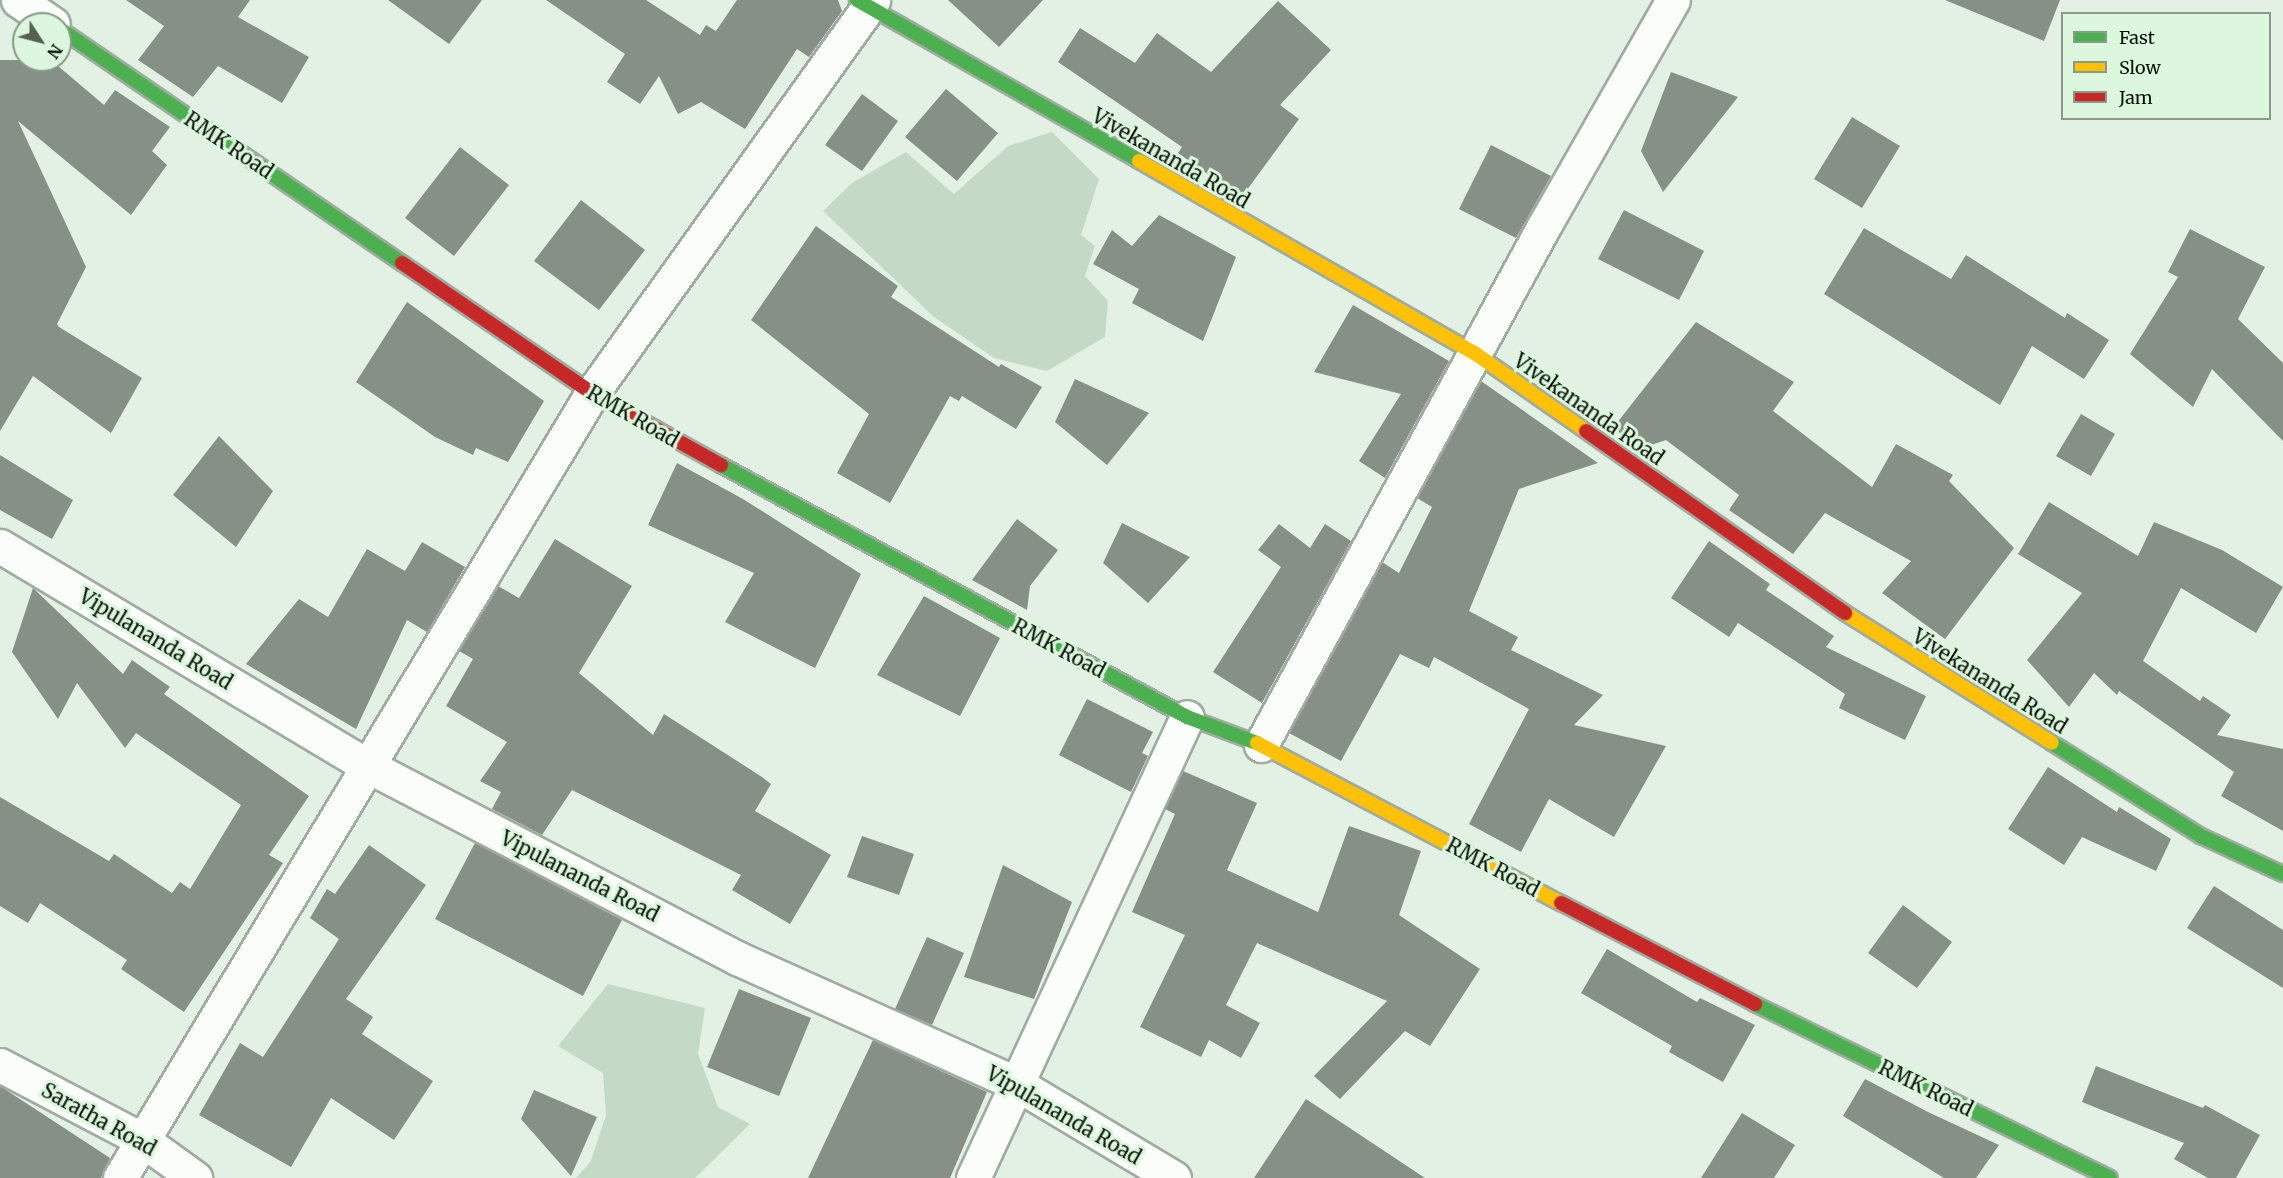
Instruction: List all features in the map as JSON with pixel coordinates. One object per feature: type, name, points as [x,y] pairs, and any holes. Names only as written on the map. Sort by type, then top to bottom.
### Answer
[{"type":"street","points":[[18,0],[36,12]]},
{"type":"street","points":[[1261,745],[1673,0]]},
{"type":"street","points":[[120,1178],[141,1139],[592,393],[866,3]]},
{"type":"street","name":"Vivekananda Road","points":[[866,3],[1476,354],[1851,618],[2200,836],[2283,874]]},
{"type":"street","name":"RMK Road","points":[[72,37],[592,393],[1187,717],[1261,745],[1720,987],[2110,1178]]},
{"type":"street","name":"Vipulananda Road","points":[[0,546],[368,766],[737,958],[1017,1084],[1174,1178]]},
{"type":"street","points":[[973,1178],[1187,717]]},
{"type":"street","name":"Saratha Road","points":[[0,1065],[141,1139],[195,1178]]},
{"type":"green space","points":[[1052,132],[1099,179],[1081,235],[1095,246],[1085,276],[1108,301],[1105,337],[1047,371],[994,358],[934,317],[823,211],[852,183],[906,152],[954,194],[1008,146]]},
{"type":"green space","points":[[608,984],[705,1008],[698,1054],[718,1107],[750,1124],[695,1178],[576,1178],[591,1161],[606,1115],[603,1073],[558,1046]]},
{"type":"building","points":[[126,0],[250,0],[238,17],[309,57],[282,103],[218,66],[193,97],[138,60],[164,26]]},
{"type":"building","points":[[388,0],[482,0],[449,44]]},
{"type":"building","points":[[546,0],[646,0],[700,35],[706,25],[716,31],[737,0],[838,0],[842,11],[809,57],[797,49],[745,129],[701,102],[678,114],[659,76],[640,104],[607,82],[625,54]]},
{"type":"building","points":[[948,0],[1043,0],[999,47]]},
{"type":"building","points":[[1945,0],[2060,0],[2044,41]]},
{"type":"building","points":[[1278,1],[1331,50],[1280,105],[1299,119],[1241,198],[1178,153],[1182,147],[1058,62],[1080,28],[1135,63],[1157,33],[1211,72]]},
{"type":"building","points":[[0,60],[12,60],[12,72],[65,72],[104,105],[115,90],[170,127],[152,151],[167,165],[131,215],[18,121],[86,267],[57,324],[142,378],[111,433],[33,376],[0,431]]},
{"type":"building","points":[[1671,72],[1738,97],[1663,192],[1641,151]]},
{"type":"building","points":[[946,89],[998,133],[957,181],[905,137]]},
{"type":"building","points":[[862,94],[898,121],[862,171],[825,145]]},
{"type":"building","points":[[1852,117],[1900,146],[1862,208],[1814,179]]},
{"type":"building","points":[[1491,145],[1551,176],[1516,238],[1459,209]]},
{"type":"building","points":[[460,147],[509,185],[454,256],[405,218]]},
{"type":"building","points":[[581,200],[645,250],[599,310],[534,261]]},
{"type":"building","points":[[1624,210],[1704,251],[1679,300],[1598,259]]},
{"type":"building","points":[[1159,215],[1236,257],[1203,341],[1132,303],[1139,289],[1093,264],[1112,230],[1132,246]]},
{"type":"building","points":[[816,226],[898,286],[891,297],[999,367],[1001,364],[1042,387],[1016,429],[962,396],[959,401],[950,396],[890,503],[837,473],[869,414],[751,320]]},
{"type":"building","points":[[1864,228],[1951,279],[1966,255],[2065,318],[2067,313],[2109,340],[2084,379],[2032,346],[2000,405],[1824,294]]},
{"type":"building","points":[[2190,229],[2265,267],[2238,319],[2283,363],[2283,441],[2212,369],[2193,407],[2130,354],[2178,277],[2168,272]]},
{"type":"building","points":[[407,302],[544,401],[508,462],[476,448],[473,455],[435,437],[356,382]]},
{"type":"building","points":[[1353,305],[1449,361],[1385,478],[1359,461],[1401,394],[1314,372]]},
{"type":"building","points":[[1696,322],[1794,382],[1773,411],[1872,487],[1896,444],[1953,475],[1949,481],[2014,548],[1945,639],[1882,593],[1911,561],[1825,513],[1793,554],[1729,510],[1739,495],[1666,440],[1642,448],[1613,428]]},
{"type":"building","points":[[1075,379],[1149,413],[1107,465],[1055,422]]},
{"type":"building","points":[[1481,381],[1598,463],[1519,489],[1469,611],[1518,637],[1511,650],[1603,695],[1574,725],[1666,746],[1614,837],[1549,799],[1521,852],[1469,824],[1529,709],[1434,657],[1429,668],[1400,654],[1341,761],[1289,733],[1382,562],[1399,573],[1432,507],[1417,498]]},
{"type":"building","points":[[2081,414],[2115,434],[2091,476],[2056,456]]},
{"type":"building","points":[[219,436],[273,491],[236,547],[173,495]]},
{"type":"building","points":[[0,455],[73,500],[52,539],[0,510]]},
{"type":"building","points":[[677,463],[743,499],[861,574],[815,668],[725,622],[754,573],[648,525]]},
{"type":"building","points":[[2049,502],[2138,556],[2154,522],[2222,550],[2283,587],[2256,633],[2181,588],[2143,661],[2200,701],[2203,696],[2231,715],[2217,735],[2283,749],[2283,831],[2221,796],[2234,772],[2119,691],[2117,695],[2094,673],[2069,707],[2027,660],[2082,593],[2018,554]]},
{"type":"building","points":[[1017,519],[1058,550],[1030,586],[1027,610],[972,580]]},
{"type":"building","points":[[1122,523],[1190,557],[1148,603],[1103,563]]},
{"type":"building","points":[[1279,524],[1310,548],[1325,524],[1351,541],[1262,703],[1213,672],[1281,567],[1258,550]]},
{"type":"building","points":[[555,539],[632,586],[579,673],[653,735],[664,714],[762,777],[771,784],[755,811],[831,855],[790,924],[732,890],[741,875],[572,790],[542,835],[492,809],[501,792],[480,781],[507,742],[446,706],[473,659],[459,651],[498,586],[519,598]]},
{"type":"building","points":[[1709,541],[1770,584],[1766,590],[1834,636],[1826,647],[1926,696],[1905,740],[1839,708],[1845,694],[1738,623],[1729,637],[1671,598]]},
{"type":"building","points":[[422,542],[465,567],[427,632],[407,620],[356,729],[246,664],[299,599],[328,617],[367,549],[405,571]]},
{"type":"building","points":[[33,588],[123,674],[132,660],[170,687],[164,694],[309,796],[269,855],[283,863],[184,1012],[121,969],[127,960],[40,903],[28,923],[0,906],[0,797],[109,861],[114,854],[172,893],[180,882],[190,889],[241,805],[136,733],[125,748],[77,683],[58,719],[12,652]]},
{"type":"building","points":[[924,596],[1000,638],[960,716],[877,675]]},
{"type":"building","points":[[1087,699],[1153,732],[1142,753],[1148,756],[1131,792],[1059,755]]},
{"type":"building","points":[[2048,767],[2117,812],[2119,807],[2171,839],[2156,871],[2082,837],[2064,865],[2008,829]]},
{"type":"building","points":[[1183,771],[1257,803],[1227,870],[1318,912],[1349,826],[1421,851],[1399,915],[1480,969],[1430,1046],[1405,1031],[1340,1099],[1314,1076],[1387,1001],[1257,943],[1226,1005],[1260,1023],[1241,1058],[1209,1040],[1201,1057],[1140,1027],[1185,935],[1132,912],[1175,814],[1165,809]]},
{"type":"building","points":[[862,836],[914,854],[899,895],[847,877]]},
{"type":"building","points":[[475,843],[622,920],[583,996],[435,919]]},
{"type":"building","points":[[369,845],[426,885],[346,999],[373,1017],[362,1034],[433,1081],[394,1140],[331,1098],[291,1167],[199,1115],[240,1043],[263,1057],[339,939],[310,918],[327,889],[335,894]]},
{"type":"building","points":[[1003,865],[1072,902],[1034,999],[964,977]]},
{"type":"building","points":[[2214,886],[2283,930],[2283,988],[2187,928]]},
{"type":"building","points":[[1903,905],[1952,942],[1917,988],[1868,953]]},
{"type":"building","points":[[927,937],[964,953],[932,1025],[895,1009]]},
{"type":"building","points":[[1607,949],[1697,1002],[1700,998],[1755,1025],[1723,1082],[1669,1052],[1672,1046],[1581,993]]},
{"type":"building","points":[[739,989],[811,1018],[779,1096],[707,1067]]},
{"type":"building","points":[[873,1040],[987,1092],[950,1178],[808,1178]]},
{"type":"building","points":[[2096,1066],[2203,1108],[2205,1105],[2260,1135],[2236,1178],[2208,1178],[2174,1159],[2184,1143],[2082,1102]]},
{"type":"building","points":[[1865,1079],[1999,1145],[1976,1178],[1944,1178],[1843,1116]]},
{"type":"building","points":[[0,1086],[110,1158],[101,1178],[0,1178]]},
{"type":"building","points":[[534,1090],[597,1117],[571,1176],[521,1119]]},
{"type":"building","points":[[1306,1099],[1425,1178],[1254,1178]]},
{"type":"building","points":[[1742,1113],[1795,1145],[1774,1178],[1701,1178]]},
{"type":"traffic: fast","points":[[857,0],[1139,161]]},
{"type":"traffic: fast","points":[[72,37],[402,263]]},
{"type":"traffic: fast","points":[[721,465],[1187,717],[1257,743]]},
{"type":"traffic: fast","points":[[2052,743],[2201,836],[2283,874]]},
{"type":"traffic: fast","points":[[1755,1004],[2110,1178]]},
{"type":"traffic: slow","points":[[1139,161],[1476,354],[1586,431]]},
{"type":"traffic: slow","points":[[1845,613],[2052,743]]},
{"type":"traffic: slow","points":[[1257,743],[1561,903]]},
{"type":"traffic: jam","points":[[402,263],[592,393],[721,465]]},
{"type":"traffic: jam","points":[[1586,431],[1845,613]]},
{"type":"traffic: jam","points":[[1561,903],[1755,1004]]}]
